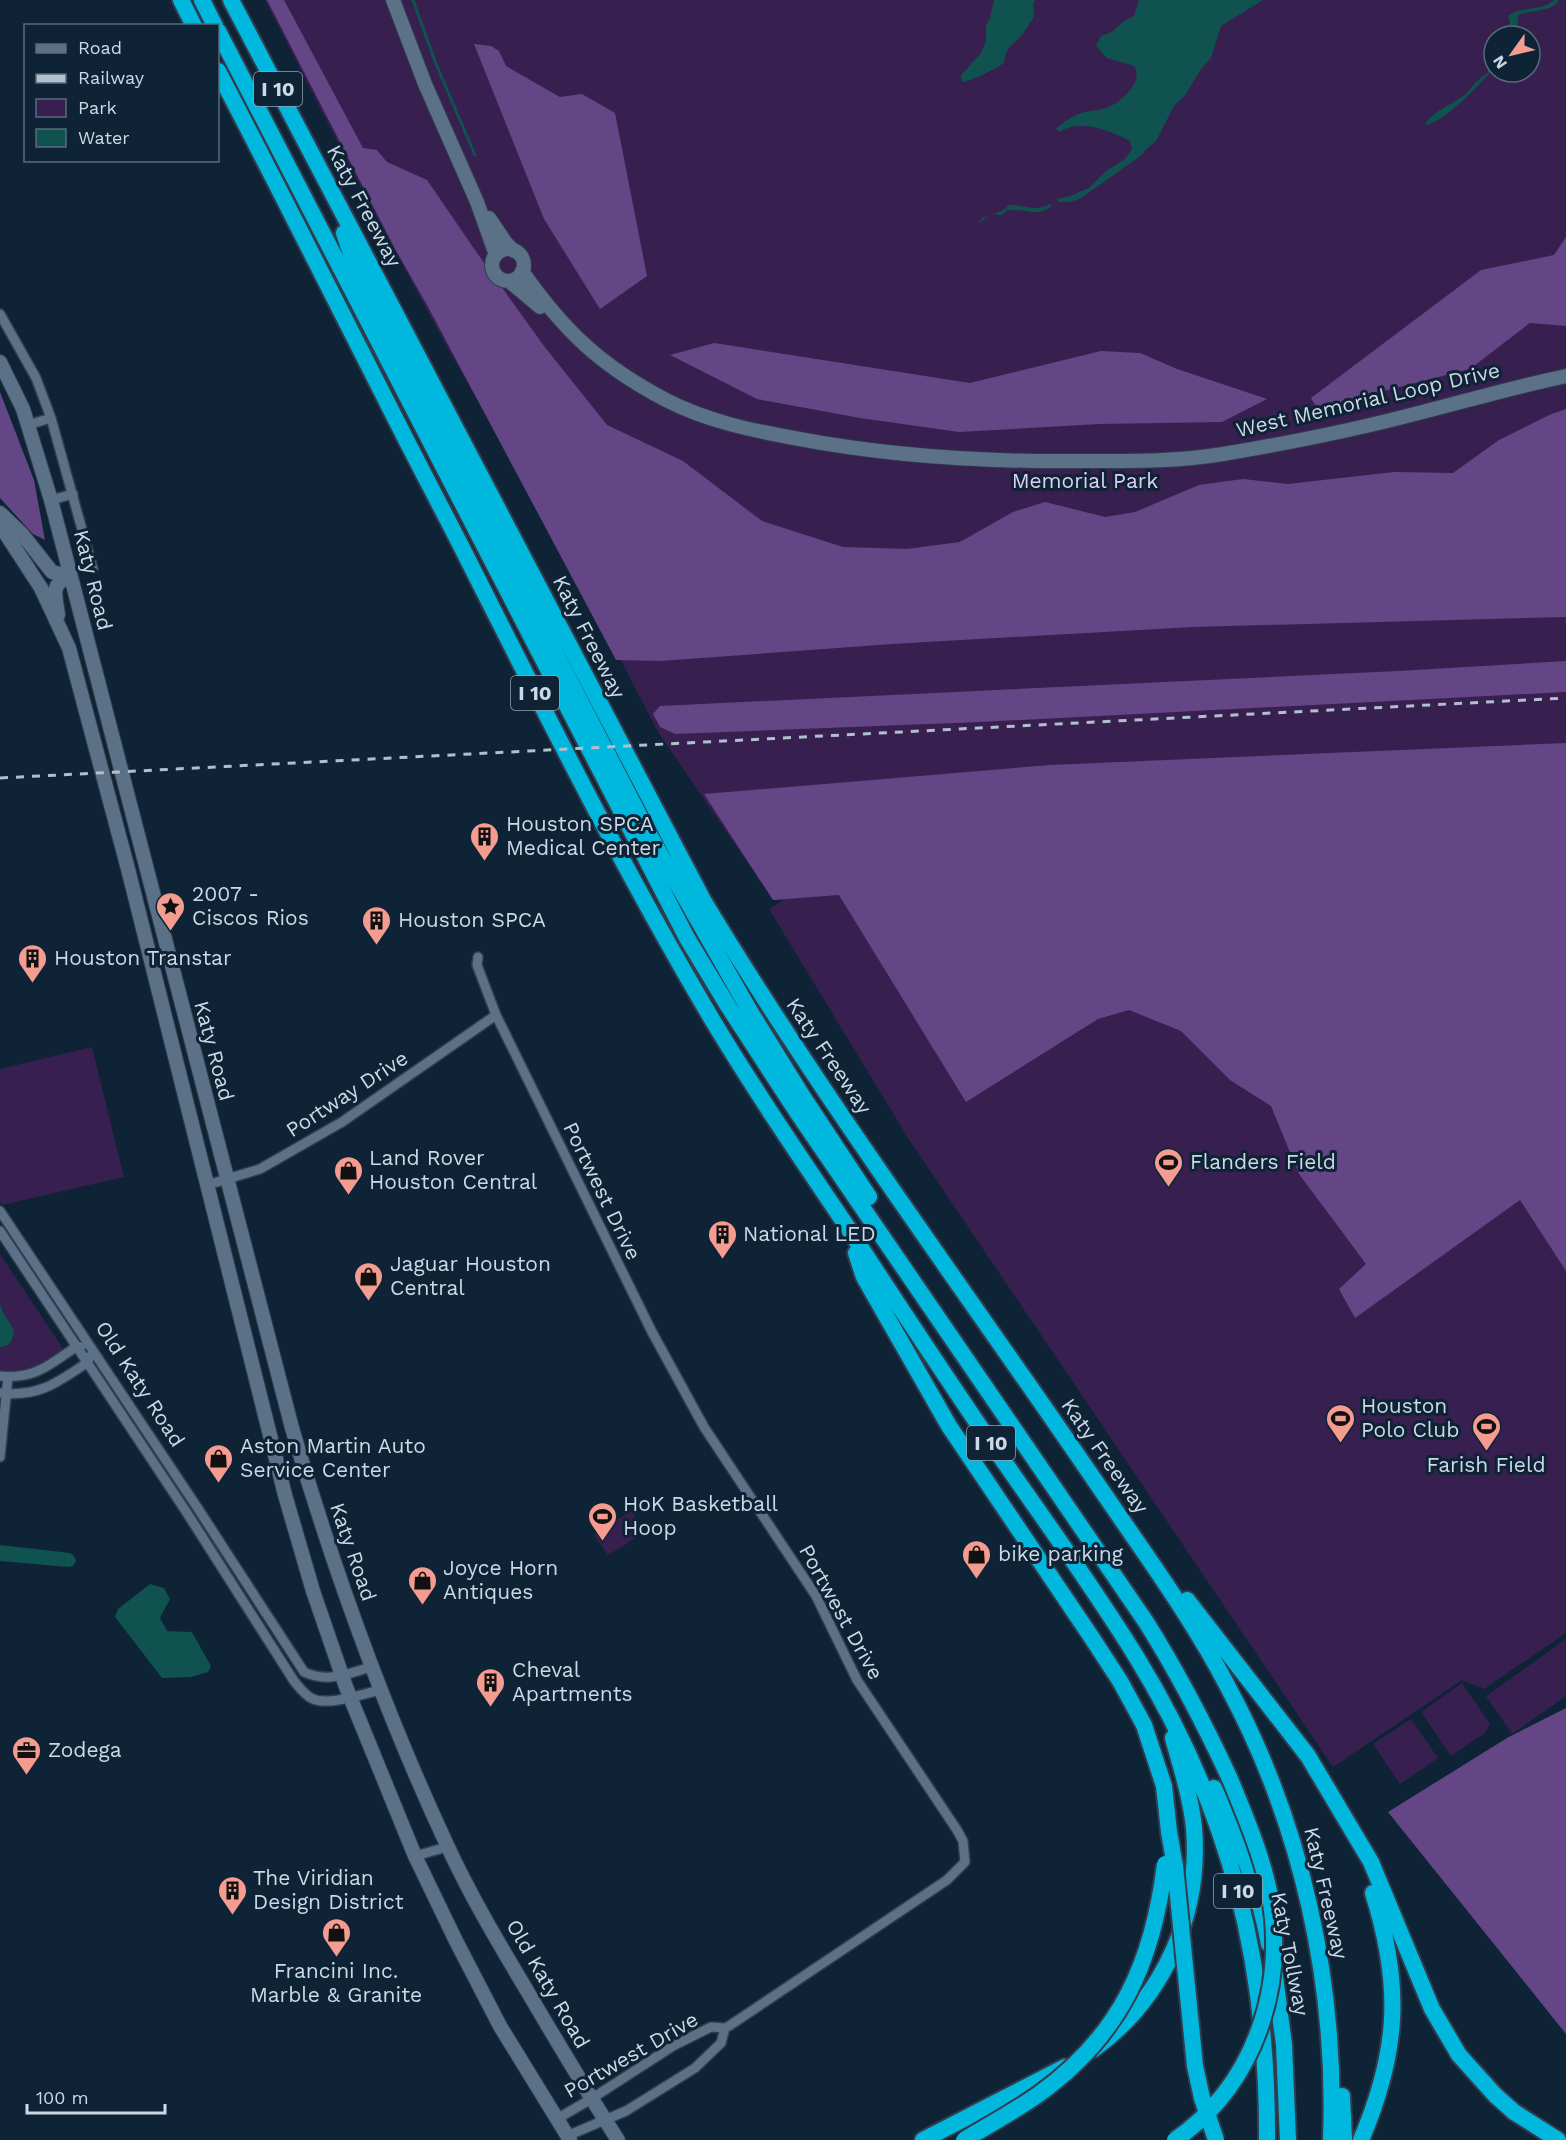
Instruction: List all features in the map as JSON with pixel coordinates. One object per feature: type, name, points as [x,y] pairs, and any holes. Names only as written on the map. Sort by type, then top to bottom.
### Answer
[{"type":"highway","points":[[181,0],[193,24]]},
{"type":"highway","points":[[202,0],[214,24]]},
{"type":"highway","name":"Katy Freeway","points":[[231,0],[703,900],[763,998],[1076,1452],[1203,1642],[1254,1738],[1279,1799],[1302,1874],[1315,1932],[1330,2043],[1331,2140]]},
{"type":"highway","points":[[219,33],[687,938],[797,1112],[1146,1622],[1178,1674],[1234,1778],[1260,1835],[1275,1889],[1282,1938],[1280,1983],[1266,2036],[1252,2066],[1239,2088],[1223,2108],[1189,2140]]},
{"type":"highway","name":"I 10","points":[[219,73],[629,873],[714,1023],[814,1180],[1139,1660],[1176,1727],[1205,1791],[1226,1850],[1242,1906],[1258,1986],[1264,2033],[1267,2140]]},
{"type":"highway","points":[[324,178],[360,276],[650,836],[699,925],[802,1097],[1155,1618],[1213,1721],[1234,1778],[1268,1890],[1275,1938],[1272,1981],[1268,2005],[1246,2061],[1218,2102],[1201,2120],[1174,2140]]},
{"type":"highway","points":[[845,1224],[864,1277],[949,1426],[1092,1638],[1120,1681],[1144,1725],[1164,1786],[1175,1866],[1195,2066],[1202,2098],[1216,2140]]},
{"type":"highway","points":[[1076,1452],[1148,1551],[1308,1756],[1371,1862],[1432,2009],[1454,2046],[1495,2095],[1534,2126],[1558,2140]]},
{"type":"highway","points":[[923,2140],[1057,2072],[1096,2047],[1114,2033],[1143,2003],[1171,1958],[1186,1914],[1192,1884],[1194,1825],[1169,1726],[1139,1660]]},
{"type":"highway","name":"Katy Tollway","points":[[1139,1660],[1208,1776],[1234,1829],[1257,1893],[1267,1932],[1280,2010],[1287,2079],[1288,2140]]},
{"type":"highway","points":[[1350,1827],[1380,1914],[1387,1944],[1392,2025],[1386,2068],[1361,2140]]},
{"type":"highway","points":[[964,2140],[1019,2108],[1053,2084],[1079,2061],[1110,2025],[1136,1979],[1152,1936],[1161,1898],[1169,1832]]},
{"type":"highway","points":[[1330,2043],[1342,2090],[1344,2140]]},
{"type":"main road","points":[[393,0],[425,84],[477,202],[496,255]]},
{"type":"main road","points":[[477,202],[506,243],[514,251],[523,261],[522,271],[518,277],[509,281],[499,278],[492,264],[496,255],[506,250],[514,251]]},
{"type":"main road","name":"West Memorial Loop Drive","points":[[522,271],[546,304],[577,339],[612,367],[667,400],[709,418],[746,429],[827,444],[918,456],[975,460],[1133,461],[1219,455],[1366,426],[1566,376]]},
{"type":"main road","name":"West Memorial Loop Drive","points":[[509,281],[563,324]]},
{"type":"main road","name":"Katy Road","points":[[0,362],[23,409],[51,500],[292,1428],[320,1524],[375,1679]]},
{"type":"main road","points":[[0,513],[22,534],[52,572],[69,576]]},
{"type":"main road","name":"Katy Road","points":[[0,525],[41,588],[69,648],[198,1147],[285,1496],[313,1591],[346,1687]]},
{"type":"main road","points":[[0,538],[20,554]]},
{"type":"main road","points":[[60,627],[56,586],[69,576]]},
{"type":"main road","points":[[163,1013],[181,1005]]},
{"type":"main road","points":[[198,1147],[216,1141]]},
{"type":"main road","name":"Old Katy Road","points":[[375,1679],[447,1847],[498,1942],[591,2099],[618,2140]]},
{"type":"main road","points":[[346,1687],[415,1856],[456,1941],[500,2026],[568,2138]]},
{"type":"street","points":[[0,314],[36,378],[51,418],[93,569]]},
{"type":"street","points":[[28,425],[51,418]]},
{"type":"street","points":[[51,500],[73,494]]},
{"type":"street","name":"Portwest Drive","points":[[478,957],[477,965],[496,1015],[652,1332],[704,1427],[816,1596],[857,1680],[957,1830],[966,1852],[965,1862],[947,1880],[725,2028],[711,2027],[673,2046],[556,2119]]},
{"type":"street","name":"Portway Drive","points":[[207,1185],[273,1162],[342,1122],[496,1015]]},
{"type":"street","name":"Old Katy Road","points":[[1,1214],[197,1506],[304,1672],[346,1687],[375,1679]]},
{"type":"street","name":"Old Katy Road","points":[[0,1231],[187,1513],[283,1666],[299,1687],[311,1698],[326,1701],[346,1687],[375,1679]]},
{"type":"street","points":[[0,1457],[3,1393],[4,1377],[28,1376],[77,1346],[92,1348],[88,1362],[45,1389],[28,1394],[3,1393]]},
{"type":"street","points":[[187,1513],[197,1506]]},
{"type":"street","points":[[415,1856],[447,1847]]},
{"type":"street","name":"Portwest Drive","points":[[568,2138],[604,2119],[626,2111],[695,2068],[721,2043],[725,2028]]},
{"type":"green space","name":"Memorial Park","points":[[265,0],[1566,0],[1566,1633],[1484,1689],[1462,1680],[1333,1767],[908,1138],[769,909],[783,900],[773,900],[658,732],[568,558],[452,356],[360,186]]},
{"type":"green space","points":[[92,1047],[124,1177],[2,1205],[0,1202],[0,1069]]},
{"type":"green space","points":[[0,1254],[64,1350],[41,1365],[26,1371],[0,1372]]},
{"type":"green space","points":[[631,1511],[645,1532],[608,1555],[594,1535]]},
{"type":"green space","points":[[1566,1639],[1566,1696],[1512,1734],[1486,1696]]},
{"type":"green space","points":[[1462,1683],[1490,1724],[1485,1733],[1451,1756],[1421,1712]]},
{"type":"green space","points":[[1411,1719],[1438,1758],[1400,1784],[1373,1744]]},
{"type":"shaded area","points":[[267,0],[284,0],[363,148],[377,150],[387,162],[427,180],[544,346],[607,425],[683,461],[762,521],[843,547],[907,549],[960,542],[1013,512],[1045,502],[1105,517],[1135,512],[1199,485],[1243,479],[1288,484],[1394,472],[1453,473],[1499,440],[1566,409],[1566,617],[1192,627],[892,644],[660,661],[616,660],[394,247]]},
{"type":"shaded area","points":[[474,44],[491,46],[499,51],[506,66],[560,97],[582,94],[615,113],[647,276],[600,309],[544,219]]},
{"type":"shaded area","points":[[1566,237],[1566,326],[1530,323],[1470,369],[1317,408],[1311,398],[1481,270],[1554,255]]},
{"type":"shaded area","points":[[714,343],[970,383],[1101,351],[1140,353],[1177,369],[1267,399],[1222,422],[1099,424],[959,432],[860,418],[757,399],[670,355]]},
{"type":"shaded area","points":[[0,392],[34,480],[45,540],[33,534],[0,498]]},
{"type":"shaded area","points":[[1566,661],[1566,692],[980,722],[675,734],[660,727],[653,714],[660,706]]},
{"type":"shaded area","points":[[1566,743],[1566,1271],[1520,1200],[1355,1318],[1339,1289],[1366,1264],[1299,1174],[1271,1106],[1230,1080],[1181,1031],[1129,1010],[1098,1019],[966,1102],[839,895],[773,900],[704,794],[1050,765]]},
{"type":"shaded area","points":[[1566,1708],[1566,2034],[1388,1812],[1507,1738]]},
{"type":"water","points":[[994,0],[1035,0],[1034,17],[1008,49],[1004,63],[971,80],[962,82],[961,75],[981,53],[986,41],[986,25]]},
{"type":"water","points":[[1139,0],[1263,0],[1221,26],[1211,58],[1201,69],[1186,94],[1174,106],[1156,141],[1142,155],[1081,198],[1071,202],[1059,202],[1057,199],[1089,188],[1106,171],[1125,159],[1132,149],[1130,141],[1104,130],[1086,126],[1076,126],[1059,132],[1056,129],[1079,114],[1112,106],[1134,85],[1137,72],[1134,66],[1107,58],[1096,46],[1101,36],[1112,32],[1124,21],[1134,16]]},
{"type":"water","points":[[1554,0],[1559,0],[1547,9],[1518,15],[1518,24],[1509,24],[1508,16],[1549,4]]},
{"type":"water","points":[[1481,78],[1482,81],[1452,110],[1433,123],[1425,125],[1432,116],[1463,96]]},
{"type":"water","points":[[1050,204],[1052,206],[1041,212],[1008,210],[1003,214],[985,218],[978,225],[982,218],[1002,211],[1009,205],[1039,208]]},
{"type":"water","points":[[0,1304],[14,1330],[11,1342],[0,1347]]},
{"type":"water","points":[[0,1545],[70,1553],[76,1561],[73,1566],[68,1567],[0,1561]]},
{"type":"water","points":[[150,1584],[164,1588],[170,1599],[160,1618],[167,1631],[192,1632],[211,1666],[208,1672],[191,1677],[162,1678],[115,1617],[118,1609]]},
{"type":"waterway","points":[[413,0],[436,64],[475,155]]},
{"type":"railway","points":[[0,778],[1566,698]]},
{"type":"place","name":"Houston SPCA Medical Center","points":[[485,862]]},
{"type":"place","name":"2007 - Ciscos Rios","points":[[171,932]]},
{"type":"place","name":"Houston SPCA","points":[[377,946]]},
{"type":"place","name":"Houston Transtar","points":[[33,984]]},
{"type":"place","name":"Flanders Field","points":[[1169,1188]]},
{"type":"place","name":"Land Rover Houston Central","points":[[348,1196]]},
{"type":"place","name":"National LED","points":[[722,1260]]},
{"type":"place","name":"Jaguar Houston Central","points":[[369,1302]]},
{"type":"place","name":"Houston Polo Club","points":[[1340,1444]]},
{"type":"place","name":"Farish Field","points":[[1486,1452]]},
{"type":"place","name":"Aston Martin Auto Service Center","points":[[219,1484]]},
{"type":"place","name":"HoK Basketball Hoop","points":[[602,1542]]},
{"type":"place","name":"bike parking","points":[[977,1580]]},
{"type":"place","name":"Joyce Horn Antiques","points":[[422,1606]]},
{"type":"place","name":"Cheval Apartments","points":[[491,1708]]},
{"type":"place","name":"Zodega","points":[[27,1776]]},
{"type":"place","name":"The Viridian Design District","points":[[232,1916]]},
{"type":"place","name":"Francini Inc. Marble & Granite","points":[[336,1958]]}]
